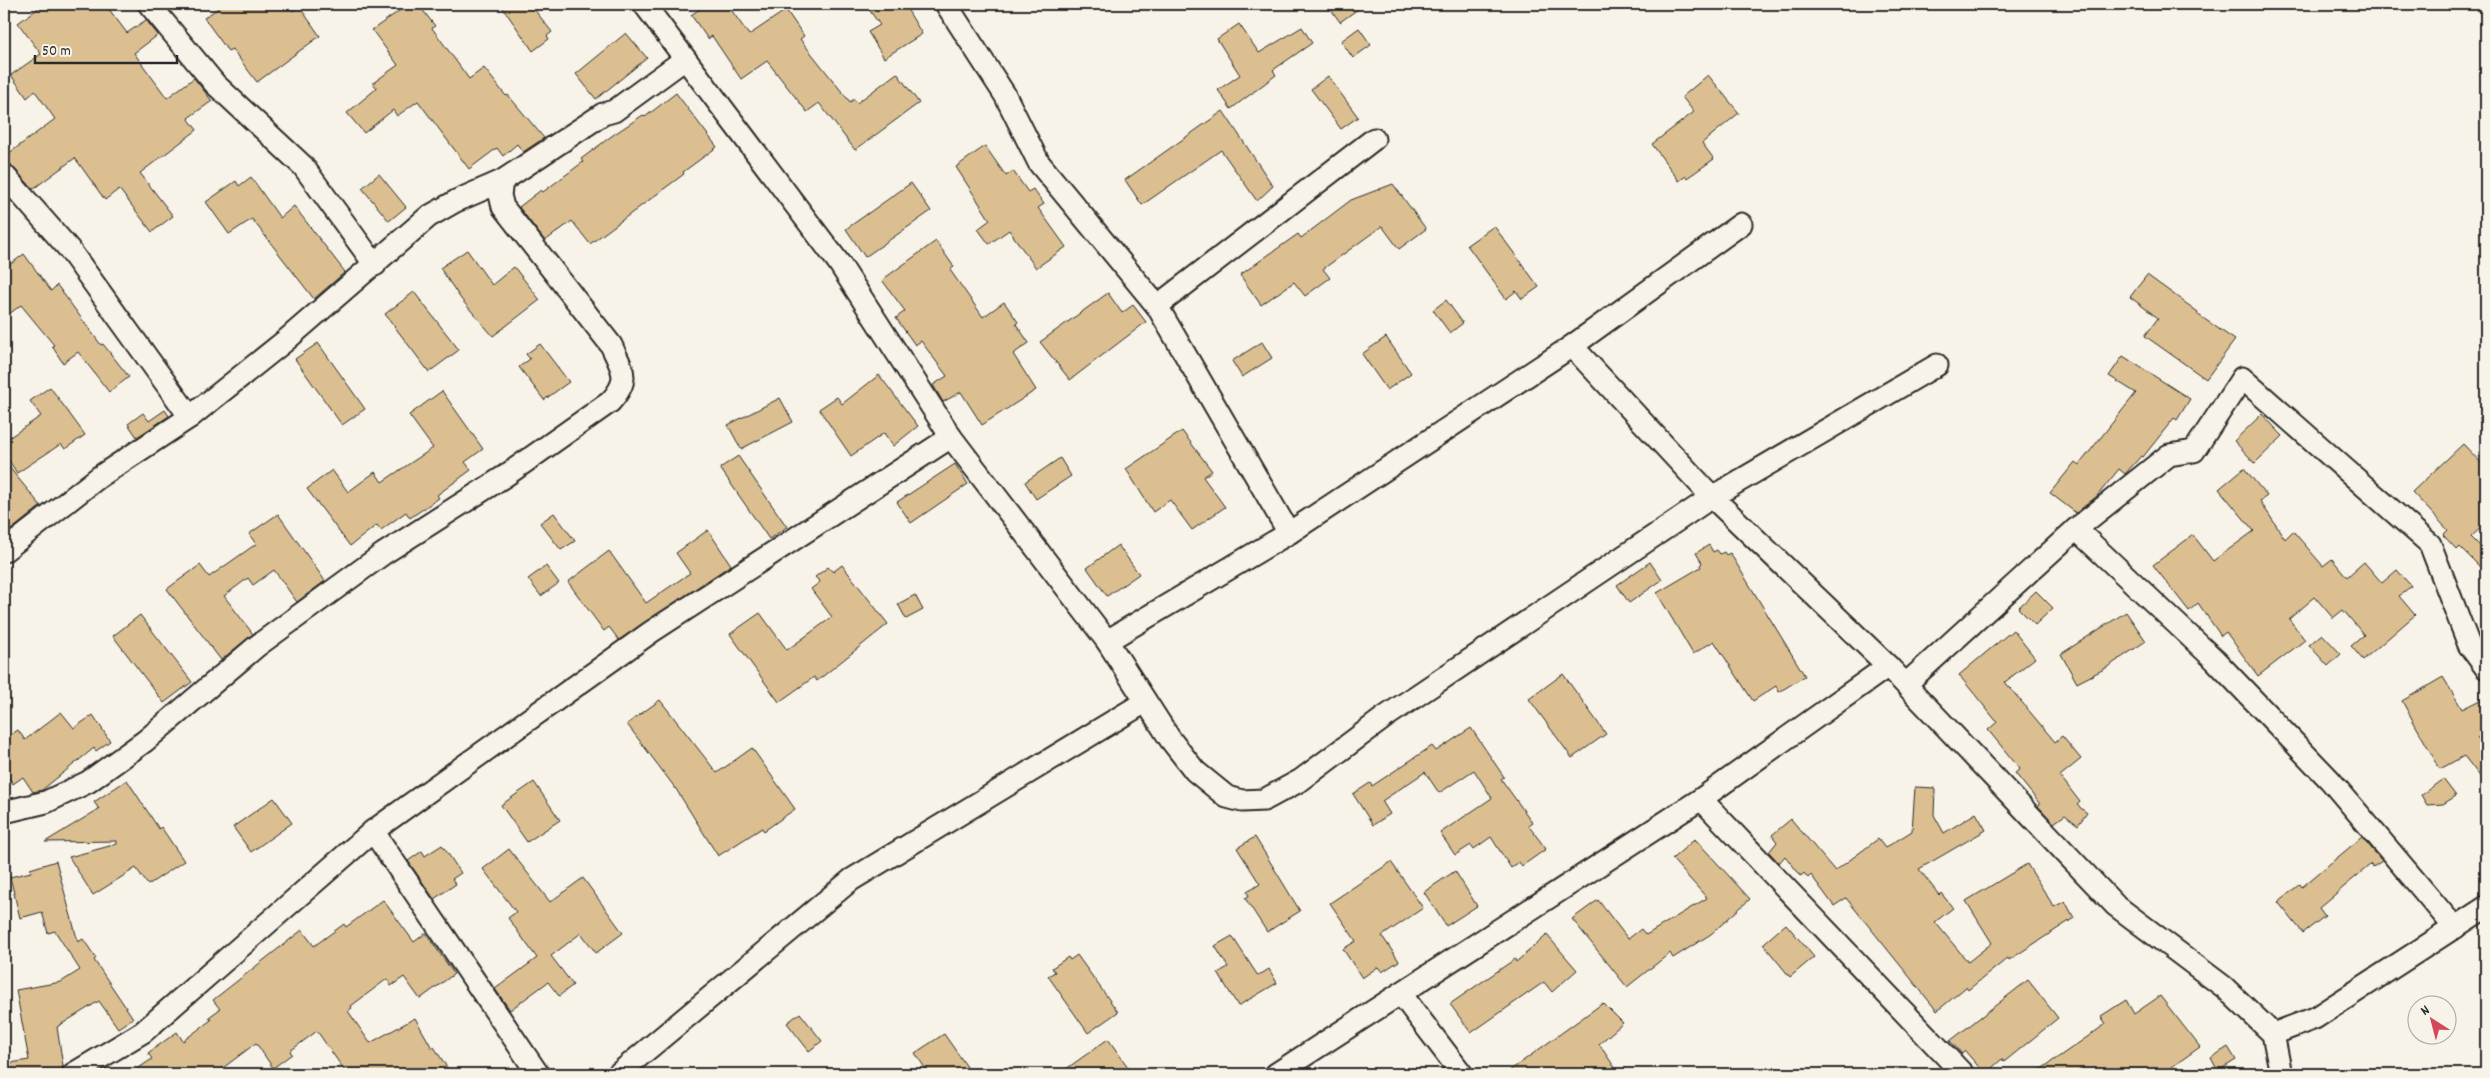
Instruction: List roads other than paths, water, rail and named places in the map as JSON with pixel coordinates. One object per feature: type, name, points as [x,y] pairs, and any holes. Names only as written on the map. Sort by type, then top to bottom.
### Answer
[{"type":"street","points":[[149,4],[215,84],[303,166],[375,265]]},
{"type":"street","points":[[644,4],[839,263],[951,437],[1107,641],[1145,702],[1195,771],[1227,797],[1242,801],[1264,800],[1301,780],[1386,716],[1712,497],[1937,365]]},
{"type":"street","points":[[946,4],[1005,95],[1038,163],[1156,306],[1289,533]]},
{"type":"street","points":[[4,551],[99,478],[190,417],[286,341],[428,217],[456,201],[502,181],[603,114],[614,110],[685,58]]},
{"type":"street","points":[[1156,306],[1374,139]]},
{"type":"street","points":[[4,175],[70,249],[190,417]]},
{"type":"street","points":[[4,812],[46,802],[88,782],[146,741],[257,646],[383,554],[505,476],[610,402],[622,389],[623,371],[612,345],[503,207],[500,195],[502,181]]},
{"type":"street","points":[[1107,641],[1289,533],[1572,346],[1741,224]]},
{"type":"street","points":[[1572,346],[1712,497],[1906,684],[2115,905],[2224,987],[2273,1034],[2282,1074]]},
{"type":"street","points":[[1906,684],[2076,529],[2169,455],[2194,451],[2242,378],[2430,544],[2469,645],[2486,668]]},
{"type":"street","points":[[73,1074],[143,1032],[373,831],[651,632],[951,437]]},
{"type":"street","points":[[2076,529],[2215,660],[2330,780],[2455,928]]},
{"type":"street","points":[[1276,1074],[1701,800],[1888,666]]},
{"type":"street","points":[[618,1074],[851,880],[1145,702]]},
{"type":"street","points":[[1701,800],[1963,1074]]},
{"type":"street","points":[[373,831],[538,1074]]},
{"type":"street","points":[[2273,1034],[2315,1018],[2486,907]]},
{"type":"street","points":[[1401,994],[1462,1074]]}]
